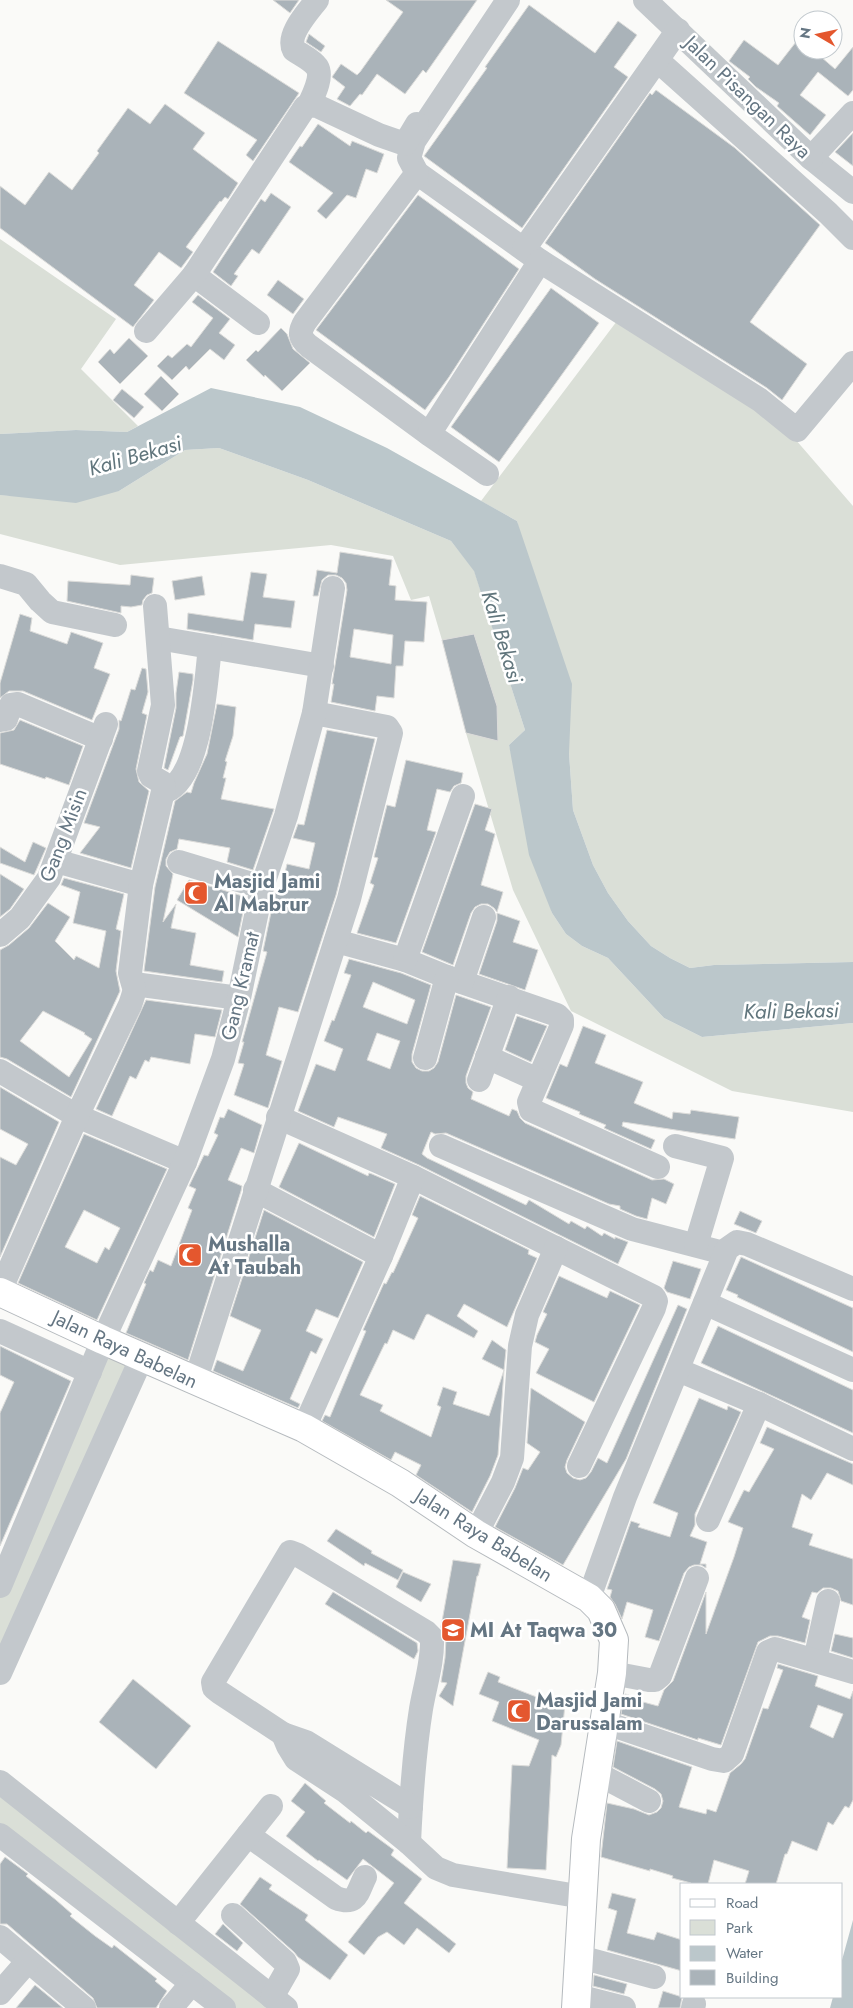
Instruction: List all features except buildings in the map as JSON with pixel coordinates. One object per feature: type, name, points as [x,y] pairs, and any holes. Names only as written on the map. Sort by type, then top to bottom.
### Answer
[{"type":"main road","name":"Jalan Raya Babelan","points":[[0,1291],[195,1382],[304,1428],[400,1483],[476,1534],[588,1598],[601,1610],[614,1640],[612,1673],[586,1839],[576,2002]]},
{"type":"street","points":[[146,331],[194,275],[303,110],[309,105],[317,84],[318,71],[316,66],[294,50],[292,41],[295,32],[317,0]]},
{"type":"street","points":[[309,105],[317,106],[379,135],[405,144],[495,0]]},
{"type":"street","points":[[508,0],[414,141],[409,158],[417,172],[532,255],[760,400],[797,430],[853,364]]},
{"type":"street","name":"Jalan Pisangan Raya","points":[[655,4],[678,30],[811,158],[853,192]]},
{"type":"street","points":[[429,434],[532,255],[678,30]]},
{"type":"street","points":[[657,60],[828,213],[853,238]]},
{"type":"street","points":[[811,158],[853,113]]},
{"type":"street","points":[[417,172],[304,322],[300,332],[303,341],[309,346],[487,474]]},
{"type":"street","points":[[194,275],[258,323]]},
{"type":"street","points":[[0,576],[26,584],[47,609],[58,615],[115,625]]},
{"type":"street","name":"Gang Kramat","points":[[0,1586],[6,1553],[33,1510],[103,1340],[185,1162],[223,1059],[239,998],[262,888],[286,816],[314,713],[333,588]]},
{"type":"street","points":[[0,1291],[77,1116],[130,1005],[134,992],[134,984],[130,973],[142,885],[163,792],[163,783],[151,776],[149,771],[162,713],[155,606]]},
{"type":"street","points":[[158,638],[322,666]]},
{"type":"street","points":[[163,792],[172,789],[180,781],[194,752],[199,730],[210,647]]},
{"type":"street","name":"Gang Misin","points":[[0,720],[6,718],[11,705],[18,704],[104,731],[48,878],[20,918],[0,935]]},
{"type":"street","points":[[195,1382],[278,1117],[349,900],[391,733],[387,727],[314,713]]},
{"type":"street","points":[[406,960],[463,796]]},
{"type":"street","points":[[56,861],[142,885]]},
{"type":"street","points":[[179,862],[262,888]]},
{"type":"street","points":[[424,1058],[454,979],[484,917]]},
{"type":"street","points":[[336,941],[406,960],[557,1015],[562,1020],[561,1028],[528,1105],[533,1112],[658,1167]]},
{"type":"street","points":[[134,984],[239,998]]},
{"type":"street","points":[[479,1080],[509,997]]},
{"type":"street","points":[[487,1057],[538,1080]]},
{"type":"street","points":[[0,1070],[77,1116],[185,1162]]},
{"type":"street","points":[[278,1117],[413,1177],[651,1294],[656,1300],[652,1313],[579,1466]]},
{"type":"street","points":[[441,1146],[632,1229],[724,1253]]},
{"type":"street","points":[[675,1146],[722,1158],[696,1246]]},
{"type":"street","points":[[304,1428],[381,1256],[413,1177]]},
{"type":"street","points":[[256,1190],[381,1256]]},
{"type":"street","points":[[588,1598],[625,1497],[724,1253],[732,1244],[737,1242],[747,1244],[850,1281]]},
{"type":"street","points":[[476,1534],[503,1482],[512,1458],[520,1346],[528,1315],[556,1248]]},
{"type":"street","points":[[705,1303],[853,1370]]},
{"type":"street","points":[[0,1331],[90,1372]]},
{"type":"street","points":[[0,1673],[142,1357]]},
{"type":"street","points":[[678,1370],[759,1404],[853,1449]]},
{"type":"street","points":[[708,1520],[759,1404]]},
{"type":"street","points":[[33,1510],[67,1524]]},
{"type":"street","points":[[409,1843],[421,1710],[432,1657],[432,1638],[426,1632],[290,1552],[213,1682],[214,1688],[283,1734],[296,1759],[411,1807]]},
{"type":"street","points":[[612,1673],[650,1680],[655,1680],[660,1676],[696,1578]]},
{"type":"street","points":[[815,1660],[828,1601]]},
{"type":"street","points":[[604,1722],[712,1759],[724,1761],[732,1754],[768,1652],[774,1649],[853,1672]]},
{"type":"street","points":[[596,1773],[648,1801]]},
{"type":"street","points":[[0,1782],[279,2003],[288,1969],[285,1962],[233,1915]]},
{"type":"street","points":[[350,1782],[436,1868],[453,1875],[583,1897]]},
{"type":"street","points":[[178,1923],[271,1806]]},
{"type":"street","points":[[0,1835],[224,2008]]},
{"type":"street","points":[[248,1835],[336,1898],[344,1901],[350,1901],[355,1898],[365,1877]]},
{"type":"street","points":[[0,1937],[83,2008]]},
{"type":"street","points":[[580,1956],[654,1977]]},
{"type":"street","points":[[0,1992],[28,1961]]},
{"type":"street","points":[[171,2008],[192,1983]]},
{"type":"street","points":[[576,2002],[624,2008]]},
{"type":"green space","points":[[0,239],[116,319],[81,369],[138,426],[127,432],[76,430],[0,434]]},
{"type":"green space","points":[[623,313],[789,432],[853,506],[853,962],[714,965],[690,968],[670,958],[651,946],[628,921],[608,893],[593,865],[573,810],[569,753],[517,521],[481,501]]},
{"type":"green space","points":[[219,448],[308,480],[451,541],[474,570],[525,730],[509,745],[552,913],[566,934],[582,946],[608,958],[664,1018],[702,1037],[853,1023],[853,1112],[732,1091],[571,1011],[513,890],[466,733],[498,741],[497,706],[474,634],[442,640],[429,596],[411,600],[393,556],[331,545],[120,565],[0,534],[0,495],[16,496],[119,491],[185,450]]},
{"type":"green space","points":[[103,1340],[142,1357],[0,1673],[0,1585]]},
{"type":"green space","points":[[0,1782],[286,2008],[223,2008],[0,1835]]},
{"type":"water","name":"Kali Bekasi","points":[[211,388],[300,407],[387,448],[517,521],[572,684],[569,753],[573,810],[593,865],[608,893],[628,921],[651,946],[690,968],[714,965],[853,962],[853,1023],[702,1037],[664,1018],[608,958],[582,946],[566,934],[552,913],[529,855],[509,745],[525,730],[474,571],[451,541],[308,480],[219,448],[185,450],[119,491],[76,503],[0,495],[0,434],[76,430],[127,432]]},
{"type":"water","points":[[853,1920],[853,2008],[830,2008],[833,1998],[843,1998],[843,1956]]},
{"type":"place","name":"Masjid Jami Al Mabrur","points":[[196,893]]},
{"type":"place","name":"Mushalla At Taubah","points":[[190,1255]]},
{"type":"place","name":"MI At Taqwa 30","points":[[453,1630]]},
{"type":"place","name":"Masjid Jami Darussalam","points":[[519,1711]]}]
